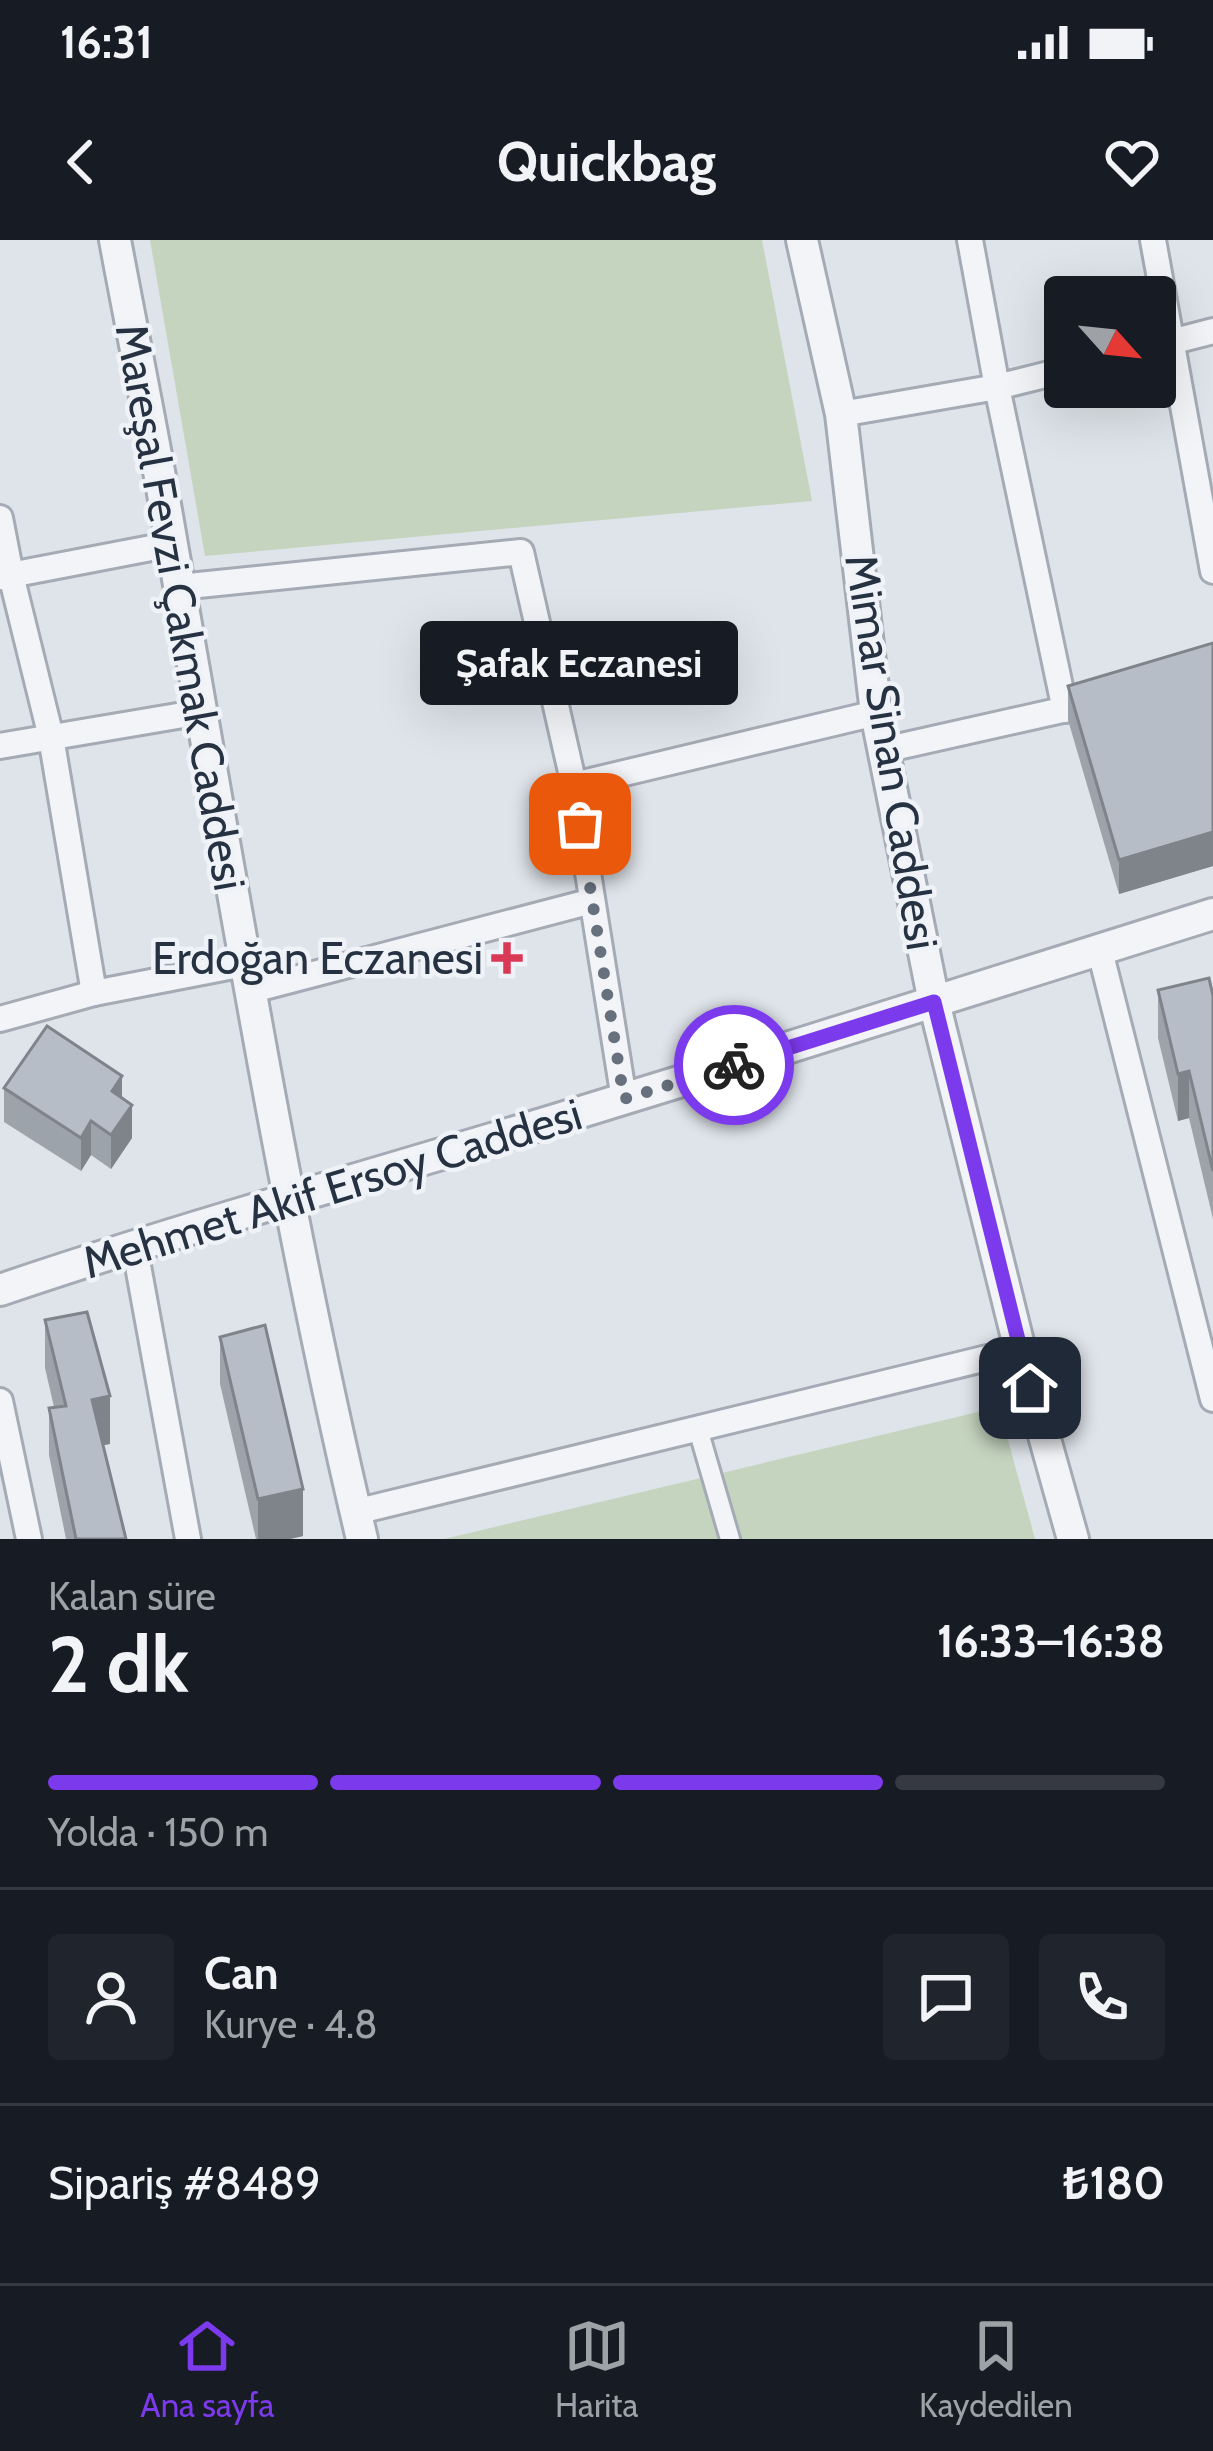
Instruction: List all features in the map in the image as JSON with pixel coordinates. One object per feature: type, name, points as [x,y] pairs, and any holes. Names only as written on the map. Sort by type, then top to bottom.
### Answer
[{"type":"street","name":"Mareşal Fevzi Çakmak Caddesi","points":[[115,240],[288,1202],[358,1525]]},
{"type":"street","name":"Mimar Sinan Caddesi","points":[[802,240],[841,414],[876,713],[934,1002],[1020,1350],[1073,1539]]},
{"type":"street","points":[[970,240],[1065,710]]},
{"type":"street","points":[[1153,240],[1156,276]]},
{"type":"street","points":[[1176,341],[1213,331]]},
{"type":"street","points":[[841,414],[1044,375]]},
{"type":"street","points":[[1176,403],[1213,572]]},
{"type":"street","points":[[0,518],[6,576],[51,736],[94,993]]},
{"type":"street","points":[[6,576],[172,544]]},
{"type":"street","points":[[179,587],[520,552],[574,785],[624,1099]]},
{"type":"street","points":[[884,750],[1107,700]]},
{"type":"street","points":[[0,746],[201,712]]},
{"type":"street","points":[[574,785],[876,713]]},
{"type":"street","points":[[0,1019],[94,993],[246,977],[592,902]]},
{"type":"street","name":"Mehmet Akif Ersoy Caddesi","points":[[0,1290],[134,1244],[288,1202],[1213,914]]},
{"type":"street","points":[[1100,951],[1203,1315],[1213,1399]]},
{"type":"street","points":[[134,1244],[188,1539]]},
{"type":"street","points":[[358,1525],[698,1429],[1020,1350]]},
{"type":"street","points":[[0,1401],[29,1539]]},
{"type":"street","points":[[698,1429],[730,1539]]},
{"type":"green space","points":[[150,240],[762,240],[812,501],[205,556]]},
{"type":"green space","points":[[999,1407],[1035,1539],[444,1539]]},
{"type":"building","points":[[1213,643],[1213,832],[1119,860],[1068,686]]},
{"type":"building","points":[[1209,978],[1213,996],[1213,1171],[1189,1071],[1178,1074],[1158,990]]},
{"type":"building","points":[[47,1026],[122,1076],[112,1091],[132,1105],[111,1135],[91,1121],[81,1138],[4,1088]]},
{"type":"building","points":[[87,1312],[110,1396],[92,1400],[126,1539],[76,1539],[49,1408],[66,1406],[45,1320]]},
{"type":"building","points":[[265,1325],[303,1489],[258,1499],[220,1337]]},
{"type":"way so far","points":[[580,824],[624,1099],[734,1065]]},
{"type":"place","name":"Şafak Eczanesi","points":[[580,824]]},
{"type":"place","name":"Erdoğan Eczanesi","points":[[507,958]]},
{"type":"route","points":[[734,1065],[934,1002],[1030,1388]]}]
